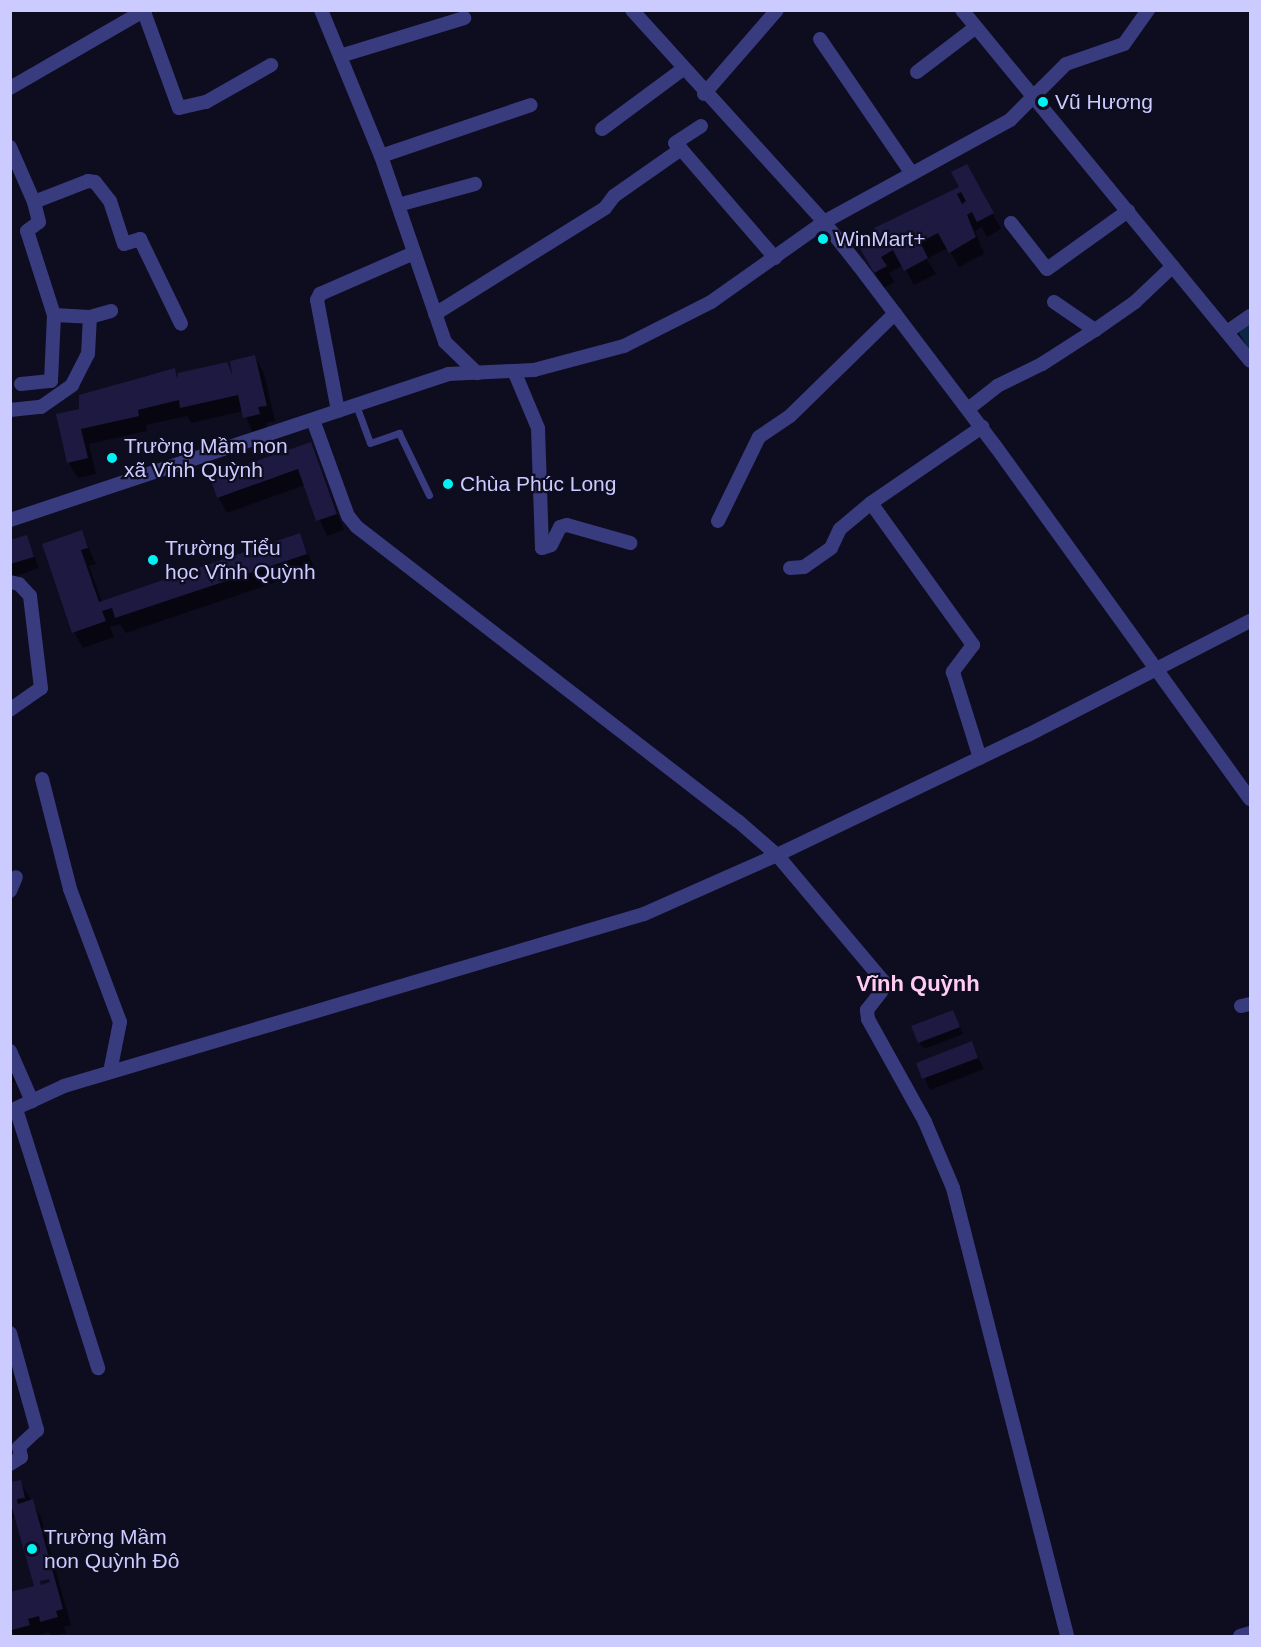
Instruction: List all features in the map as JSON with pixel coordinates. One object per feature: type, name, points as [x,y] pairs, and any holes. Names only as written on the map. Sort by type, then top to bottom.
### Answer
[{"type":"street","points":[[321,10],[381,156],[444,342],[477,373]]},
{"type":"street","points":[[632,10],[704,94],[824,222],[982,427],[1155,670],[1251,799]]},
{"type":"street","points":[[704,94],[777,10]]},
{"type":"street","points":[[10,520],[448,374],[534,370],[624,346],[711,302],[824,222],[1010,120],[1031,95],[1066,64],[1124,44],[1148,10]]},
{"type":"street","points":[[10,88],[145,11],[179,108],[206,102],[271,65]]},
{"type":"street","points":[[964,12],[1251,361]]},
{"type":"street","points":[[340,56],[464,18]]},
{"type":"street","points":[[917,72],[976,27]]},
{"type":"street","points":[[820,39],[912,174]]},
{"type":"street","points":[[602,129],[683,69]]},
{"type":"street","points":[[381,156],[531,105]]},
{"type":"street","points":[[701,126],[675,142],[775,258]]},
{"type":"street","points":[[10,147],[34,202],[39,222],[27,231],[54,315],[51,381],[21,384]]},
{"type":"street","points":[[435,314],[605,208],[614,196],[681,150]]},
{"type":"street","points":[[34,202],[88,181],[95,182],[110,201],[124,244],[140,239],[181,324]]},
{"type":"street","points":[[398,205],[475,184]]},
{"type":"street","points":[[1011,223],[1047,269],[1128,212]]},
{"type":"street","points":[[338,411],[317,300],[320,294],[414,253]]},
{"type":"street","points":[[968,409],[997,386],[1042,364],[1095,330],[1135,302],[1173,266]]},
{"type":"street","points":[[1054,302],[1095,330]]},
{"type":"street","points":[[54,315],[90,317],[111,311]]},
{"type":"street","points":[[718,521],[759,437],[790,416],[895,313]]},
{"type":"street","points":[[1227,332],[1251,316]]},
{"type":"street","points":[[10,410],[41,407],[72,385],[88,354],[90,317]]},
{"type":"street","points":[[514,371],[538,428],[542,548],[551,545],[560,528],[567,525],[630,543]]},
{"type":"street","points":[[313,420],[348,516],[357,527],[632,737],[777,855],[883,981],[881,993],[867,1010],[868,1019],[925,1122],[953,1188],[1066,1636]]},
{"type":"street","points":[[790,568],[804,567],[831,548],[840,529],[871,503],[982,427]]},
{"type":"street","points":[[871,503],[973,645],[953,672],[980,758]]},
{"type":"street","points":[[10,582],[20,584],[30,596],[41,688],[10,710]]},
{"type":"street","points":[[98,1368],[13,1110],[64,1086],[644,914],[777,855],[980,758],[1251,621]]},
{"type":"street","points":[[42,778],[70,889],[120,1022],[110,1072]]},
{"type":"street","points":[[10,891],[16,877]]},
{"type":"street","points":[[10,1051],[32,1101]]},
{"type":"street","points":[[10,1333],[37,1430],[15,1445],[21,1457],[10,1464]]},
{"type":"street","points":[[1240,1636],[1251,1634]]},
{"type":"lane","points":[[356,405],[370,443],[399,433],[429,495]]},
{"type":"water","points":[[1250,322],[1250,351],[1239,333]]},
{"type":"building","points":[[967,164],[994,213],[977,222],[972,212],[967,215],[976,237],[949,253],[938,233],[920,242],[928,258],[904,271],[893,250],[881,257],[887,266],[874,273],[858,245],[879,237],[874,228],[959,187],[951,172]],"holes":[[[961,192],[966,201],[962,204],[957,194]]]},
{"type":"building","points":[[255,355],[267,406],[258,407],[260,414],[243,418],[238,395],[180,408],[179,400],[138,410],[139,416],[81,429],[88,458],[67,463],[56,414],[79,409],[79,395],[175,368],[177,378],[178,373],[227,362],[232,374],[230,361]]},
{"type":"building","points":[[311,442],[337,514],[316,521],[298,469],[217,498],[210,477]]},
{"type":"building","points":[[82,530],[88,548],[81,550],[99,602],[300,533],[307,554],[115,618],[112,608],[102,611],[106,621],[72,633],[42,544]]},
{"type":"building","points":[[27,535],[34,557],[10,564],[10,540]]},
{"type":"building","points":[[953,1010],[960,1027],[918,1043],[911,1026]]},
{"type":"building","points":[[972,1041],[978,1058],[922,1079],[916,1063]]},
{"type":"building","points":[[21,1480],[25,1498],[17,1499],[18,1504],[33,1499],[63,1609],[56,1611],[58,1617],[40,1622],[39,1616],[28,1619],[30,1625],[12,1630],[10,1592],[34,1586],[10,1501],[10,1482]],"holes":[[[49,1579],[50,1582],[41,1585],[40,1581]]]},
{"type":"place","name":"Vũ Hương","points":[[1043,102]]},
{"type":"place","name":"WinMart+","points":[[823,239]]},
{"type":"place","name":"Trường Mầm non xã Vĩnh Quỳnh","points":[[112,458]]},
{"type":"place","name":"Chùa Phúc Long","points":[[448,484]]},
{"type":"place","name":"Trường Tiểu học Vĩnh Quỳnh","points":[[153,560]]},
{"type":"place","name":"Trường Mầm non Quỳnh Đô","points":[[32,1549]]},
{"type":"district","name":"Vĩnh Quỳnh","points":[[918,984]]}]
